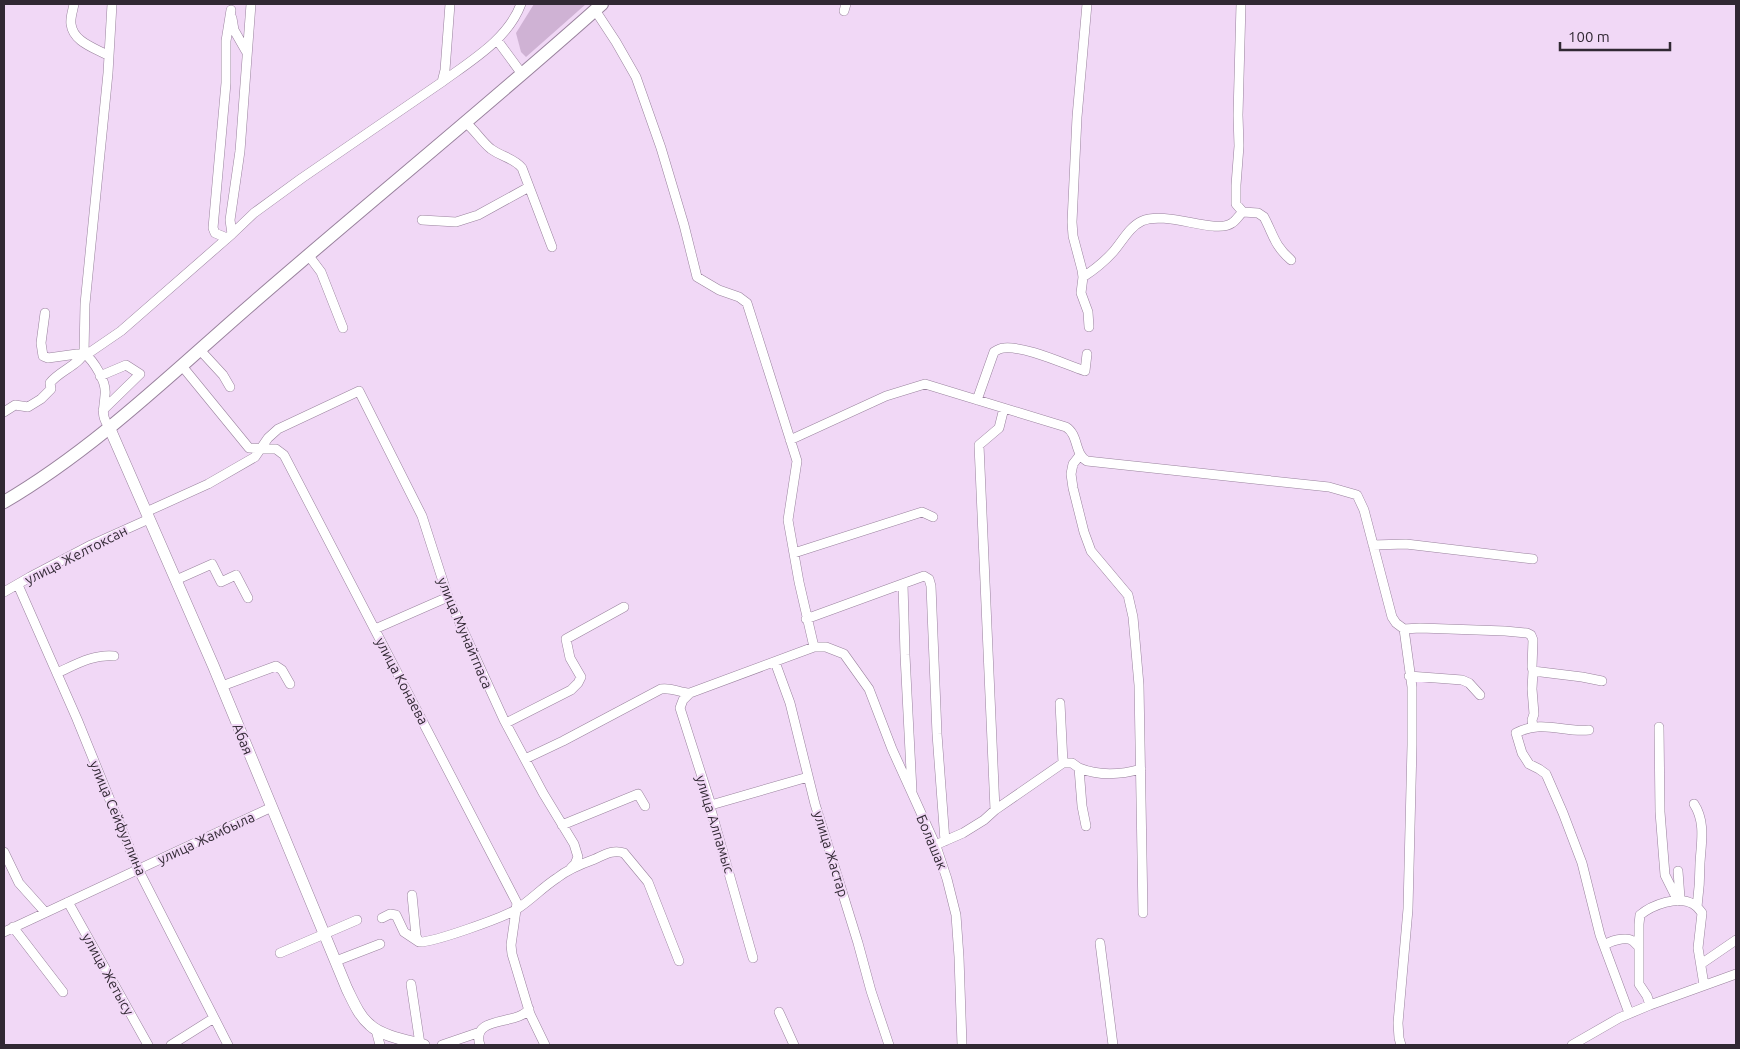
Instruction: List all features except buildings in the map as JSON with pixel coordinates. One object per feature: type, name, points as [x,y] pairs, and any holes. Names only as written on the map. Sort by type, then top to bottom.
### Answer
[{"type":"main road","points":[[4,502],[56,469],[110,429],[598,7]]},
{"type":"street","points":[[74,4],[71,24],[76,36],[81,42],[109,56]]},
{"type":"street","points":[[110,429],[103,419],[106,392],[96,365],[85,354],[85,304],[109,56],[112,4]]},
{"type":"street","points":[[230,236],[230,220],[240,151],[251,4]]},
{"type":"street","points":[[442,82],[445,70],[450,4]]},
{"type":"street","points":[[4,412],[15,405],[28,407],[41,399],[51,389],[50,383],[57,375],[121,331],[254,213],[442,82],[497,40],[516,17],[522,4]]},
{"type":"street","points":[[1088,4],[1077,117],[1072,222],[1073,236],[1083,277],[1081,293],[1088,312],[1088,326]]},
{"type":"street","points":[[1241,4],[1239,146],[1236,204],[1243,212],[1258,213],[1264,217],[1277,246],[1291,260]]},
{"type":"street","points":[[230,7],[234,30],[247,54]]},
{"type":"street","points":[[230,7],[226,40],[226,84],[213,228],[215,234],[230,236]]},
{"type":"street","points":[[525,759],[661,689],[668,688],[683,693],[690,693],[814,647],[806,619],[788,520],[797,461],[747,303],[739,297],[719,290],[698,277],[674,191],[636,77],[598,7]]},
{"type":"street","points":[[497,40],[522,74]]},
{"type":"street","points":[[465,122],[475,130],[490,148],[516,160],[522,168],[552,247]]},
{"type":"street","points":[[422,220],[456,222],[470,217],[529,187]]},
{"type":"street","points":[[1083,277],[1098,267],[1132,228],[1140,222],[1150,218],[1186,221],[1217,228],[1234,223],[1243,212]]},
{"type":"street","points":[[309,256],[321,272],[343,328]]},
{"type":"street","points":[[45,313],[41,343],[43,356],[55,358],[85,354]]},
{"type":"street","points":[[978,400],[994,352],[1003,347],[1023,350],[1085,371],[1087,354]]},
{"type":"street","points":[[200,350],[224,375],[230,387]]},
{"type":"street","points":[[100,376],[126,365],[140,374],[103,410]]},
{"type":"street","name":"улица Конаева","points":[[182,366],[249,448],[276,449],[284,455],[498,864],[516,902],[517,909],[511,945],[512,954],[528,1009],[545,1045]]},
{"type":"street","points":[[790,440],[886,396],[919,384],[925,384],[1066,426],[1072,430],[1082,459],[1087,461],[1342,490],[1357,496],[1364,510],[1392,617],[1396,623],[1404,629],[1527,632],[1531,635],[1533,640],[1533,727]]},
{"type":"street","name":"улица Желтоксан","points":[[4,592],[230,473],[255,457],[268,438],[278,429],[359,391]]},
{"type":"street","name":"улица Мунайтпаса","points":[[359,391],[422,516],[448,597],[506,723],[577,852],[577,860],[571,868]]},
{"type":"street","points":[[995,810],[979,445],[999,428],[1004,408]]},
{"type":"street","name":"Абая","points":[[110,429],[222,686],[347,989],[358,1011],[371,1027],[376,1030],[380,1045]]},
{"type":"street","points":[[1080,455],[1073,464],[1071,474],[1084,532],[1091,551],[1117,585],[1128,595],[1133,617],[1139,685],[1143,913]]},
{"type":"street","points":[[794,553],[922,512],[933,517]]},
{"type":"street","points":[[1373,545],[1406,544],[1533,559]]},
{"type":"street","points":[[176,580],[212,564],[221,582],[236,575],[248,598]]},
{"type":"street","points":[[806,619],[924,576],[929,579],[931,586],[938,753],[944,841]]},
{"type":"street","points":[[903,584],[913,797]]},
{"type":"street","name":"улица Сейфуллина","points":[[18,585],[57,673],[138,869],[228,1045]]},
{"type":"street","points":[[375,629],[448,597]]},
{"type":"street","points":[[506,723],[571,690],[581,677],[570,658],[566,639],[624,607]]},
{"type":"street","points":[[1401,1045],[1398,1023],[1408,909],[1412,745],[1412,686],[1409,676],[1404,629]]},
{"type":"street","name":"Болашак","points":[[814,647],[826,647],[844,654],[869,689],[913,797],[936,846],[956,915],[962,1045]]},
{"type":"street","points":[[57,673],[93,658],[107,655],[114,656]]},
{"type":"street","name":"улица Жастар","points":[[775,662],[790,703],[808,778],[858,943],[870,991],[889,1045]]},
{"type":"street","points":[[222,686],[276,666],[282,670],[290,684]]},
{"type":"street","points":[[1533,672],[1602,681]]},
{"type":"street","points":[[1409,676],[1462,680],[1469,683],[1480,696]]},
{"type":"street","name":"улица Алпамыс","points":[[690,693],[683,700],[680,708],[711,805],[753,958]]},
{"type":"street","points":[[1060,703],[1063,762]]},
{"type":"street","points":[[1589,730],[1533,727],[1516,733],[1522,753],[1529,764],[1546,774],[1563,813],[1582,863],[1604,946],[1629,1013]]},
{"type":"street","points":[[1659,727],[1660,812],[1665,875],[1679,901]]},
{"type":"street","points":[[936,846],[984,820],[995,810],[1063,762],[1087,771],[1118,775],[1141,769]]},
{"type":"street","points":[[1079,768],[1082,806],[1086,826]]},
{"type":"street","points":[[711,805],[808,778]]},
{"type":"street","points":[[562,825],[638,794],[645,806]]},
{"type":"street","points":[[1694,804],[1698,809],[1703,843],[1697,907]]},
{"type":"street","name":"улица Жамбыла","points":[[4,932],[272,807]]},
{"type":"street","points":[[382,918],[390,914],[396,915],[404,932],[419,942],[425,943],[436,940],[517,909],[571,868],[614,851],[624,853],[648,882],[679,961]]},
{"type":"street","points":[[4,852],[19,883],[45,912]]},
{"type":"street","points":[[1678,871],[1679,901]]},
{"type":"street","points":[[412,896],[416,936],[419,942]]},
{"type":"street","points":[[1650,1005],[1647,996],[1639,984],[1640,915],[1659,904],[1686,901],[1695,904],[1702,912],[1698,948],[1704,985]]},
{"type":"street","name":"улица Жетысу","points":[[68,902],[148,1045]]},
{"type":"street","points":[[280,953],[357,920]]},
{"type":"street","points":[[13,927],[62,992]]},
{"type":"street","points":[[1604,946],[1607,943],[1626,939],[1632,940],[1639,947]]},
{"type":"street","points":[[1701,964],[1736,940]]},
{"type":"street","points":[[1100,943],[1113,1045]]},
{"type":"street","points":[[336,961],[380,944]]},
{"type":"street","points":[[1572,1045],[1606,1024],[1629,1013],[1736,974]]},
{"type":"street","points":[[376,1030],[422,1045],[412,984]]},
{"type":"street","points":[[480,1045],[478,1040],[480,1032],[484,1027],[493,1022],[522,1017],[528,1009]]},
{"type":"street","points":[[779,1012],[794,1045]]},
{"type":"street","points":[[171,1045],[214,1018]]},
{"type":"street","points":[[442,1045],[480,1032]]},
{"type":"shaded area","points":[[534,4],[586,4],[526,57],[521,52],[516,33]]}]
